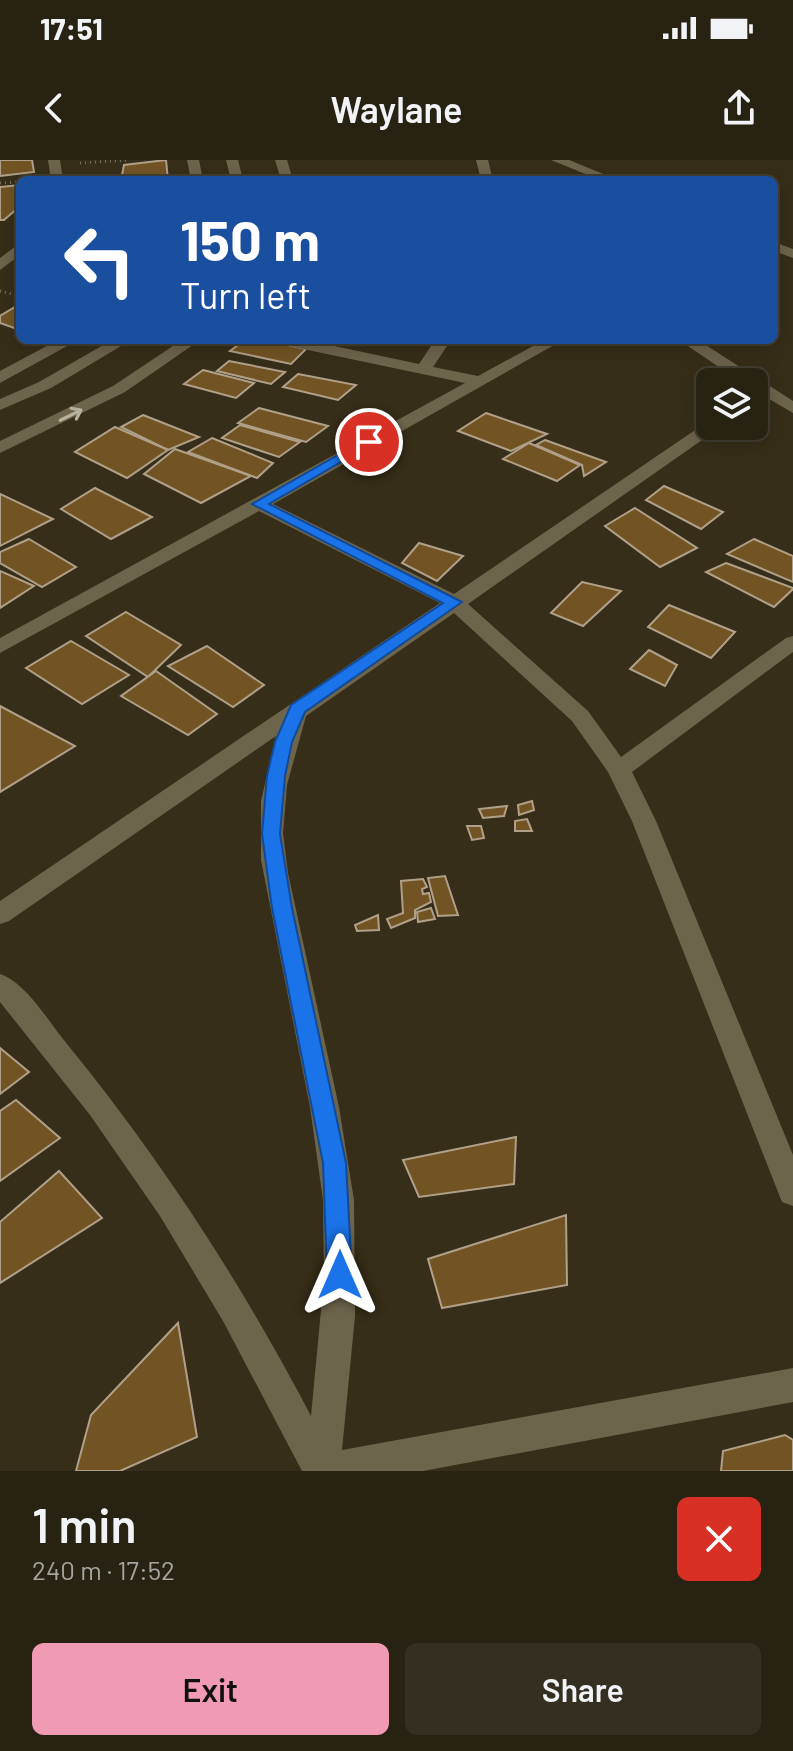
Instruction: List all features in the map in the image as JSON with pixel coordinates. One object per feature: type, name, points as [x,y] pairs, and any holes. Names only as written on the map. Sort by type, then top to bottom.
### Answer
[{"type":"street","points":[[557,160],[601,176]]},
{"type":"street","points":[[0,266],[16,251]]},
{"type":"street","points":[[0,378],[63,344]]},
{"type":"street","points":[[0,405],[45,385],[116,344]]},
{"type":"street","points":[[0,448],[119,389],[186,344]]},
{"type":"street","points":[[303,344],[478,381]]},
{"type":"street","points":[[423,369],[440,344]]},
{"type":"street","points":[[0,647],[547,344]]},
{"type":"street","points":[[692,344],[725,368]]},
{"type":"street","points":[[768,397],[793,408]]},
{"type":"street","points":[[0,914],[696,438]]},
{"type":"street","points":[[259,504],[454,602],[580,716],[619,770],[644,821],[793,1192]]},
{"type":"street","points":[[619,770],[793,642]]},
{"type":"street","points":[[297,709],[284,742],[276,776],[271,834],[282,908],[335,1163],[341,1248],[336,1354],[323,1471]]},
{"type":"street","points":[[3,992],[108,1114],[191,1238],[267,1364],[323,1471]]},
{"type":"street","points":[[323,1471],[793,1385]]},
{"type":"path","points":[[55,162],[128,160]]},
{"type":"building","points":[[0,160],[32,160],[34,172],[0,176]]},
{"type":"building","points":[[166,160],[168,176],[122,176],[124,165]]},
{"type":"building","points":[[16,185],[16,210],[4,220],[0,220],[0,187]]},
{"type":"building","points":[[16,306],[16,329],[0,323],[0,316]]},
{"type":"building","points":[[240,344],[284,344],[306,349],[291,364],[230,351]]},
{"type":"building","points":[[229,361],[285,372],[271,384],[217,371]]},
{"type":"building","points":[[203,370],[254,383],[236,398],[184,384]]},
{"type":"building","points":[[298,374],[356,385],[338,400],[283,387]]},
{"type":"building","points":[[259,408],[328,426],[306,442],[238,423]]},
{"type":"building","points":[[486,413],[547,434],[511,451],[458,431]]},
{"type":"building","points":[[143,415],[199,437],[168,450],[121,427]]},
{"type":"building","points":[[240,425],[300,442],[279,457],[222,438]]},
{"type":"building","points":[[115,427],[168,450],[127,478],[75,452]]},
{"type":"building","points":[[212,438],[273,463],[257,478],[188,452]]},
{"type":"building","points":[[545,440],[606,462],[584,476],[582,465],[536,445]]},
{"type":"building","points":[[529,443],[580,465],[557,481],[503,459]]},
{"type":"building","points":[[175,449],[251,476],[201,503],[144,474]]},
{"type":"building","points":[[664,486],[723,512],[701,529],[646,500]]},
{"type":"building","points":[[95,488],[152,517],[111,539],[61,509]]},
{"type":"building","points":[[0,494],[53,519],[0,546]]},
{"type":"building","points":[[635,508],[697,548],[660,567],[605,526]]},
{"type":"building","points":[[29,539],[76,567],[42,587],[0,563],[0,552]]},
{"type":"building","points":[[754,539],[793,556],[793,582],[727,554]]},
{"type":"building","points":[[419,543],[463,556],[437,581],[402,563]]},
{"type":"building","points":[[726,563],[793,589],[774,607],[706,572]]},
{"type":"building","points":[[0,571],[34,586],[0,608]]},
{"type":"building","points":[[582,582],[621,591],[583,626],[551,613]]},
{"type":"building","points":[[669,605],[735,632],[711,658],[648,627]]},
{"type":"building","points":[[126,612],[181,645],[148,677],[86,636]]},
{"type":"building","points":[[71,641],[129,675],[82,704],[26,668]]},
{"type":"building","points":[[207,646],[264,685],[233,707],[168,666]]},
{"type":"building","points":[[649,650],[677,665],[665,686],[630,669]]},
{"type":"building","points":[[156,671],[217,714],[188,735],[121,696]]},
{"type":"building","points":[[0,706],[75,746],[0,792]]},
{"type":"building","points":[[532,801],[534,810],[519,815],[518,805]]},
{"type":"building","points":[[507,806],[504,816],[483,818],[479,809]]},
{"type":"building","points":[[527,819],[532,831],[515,831],[515,821]]},
{"type":"building","points":[[467,826],[481,826],[484,838],[472,840]]},
{"type":"building","points":[[445,876],[458,915],[438,916],[428,878]]},
{"type":"building","points":[[423,879],[427,887],[422,889],[423,894],[429,893],[431,902],[415,910],[415,918],[391,928],[387,919],[403,913],[401,881]]},
{"type":"building","points":[[431,908],[435,919],[418,922],[417,912]]},
{"type":"building","points":[[378,915],[379,930],[357,931],[355,925]]},
{"type":"building","points":[[0,1048],[29,1072],[0,1094]]},
{"type":"building","points":[[16,1100],[60,1138],[0,1181],[0,1111]]},
{"type":"building","points":[[516,1137],[514,1184],[419,1197],[403,1160]]},
{"type":"building","points":[[59,1171],[102,1218],[0,1283],[0,1222]]},
{"type":"building","points":[[566,1215],[567,1285],[442,1308],[428,1259]]},
{"type":"building","points":[[178,1323],[197,1437],[120,1471],[76,1471],[91,1415]]},
{"type":"building","points":[[785,1435],[793,1440],[793,1471],[721,1471],[723,1451]]},
{"type":"route","points":[[340,1275],[335,1163],[282,908],[271,834],[276,776],[284,742],[297,709],[454,602],[259,504],[369,442]]}]
